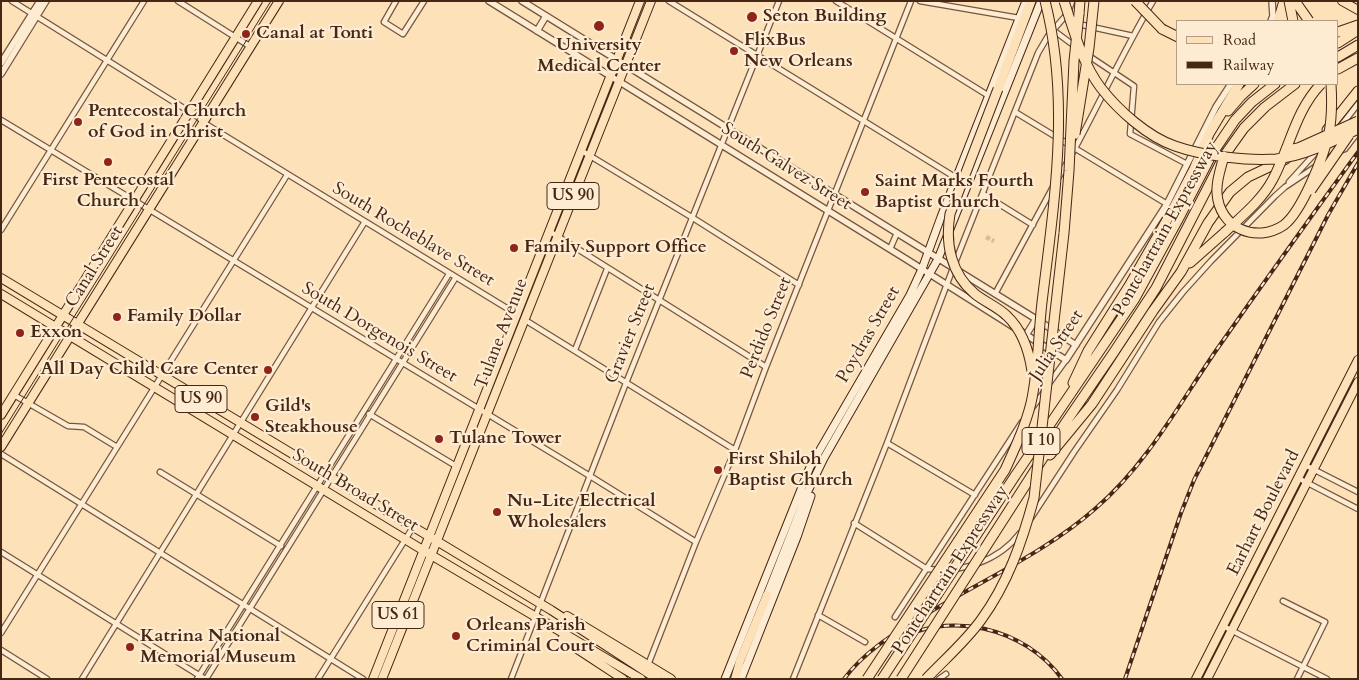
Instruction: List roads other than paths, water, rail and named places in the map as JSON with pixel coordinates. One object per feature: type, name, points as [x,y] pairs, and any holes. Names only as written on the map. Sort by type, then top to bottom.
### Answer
[{"type":"highway","points":[[1031,1],[950,214],[948,226],[949,246],[953,265],[974,293],[1006,315],[1021,334],[1027,347],[1034,384]]},
{"type":"highway","name":"I 10","points":[[867,679],[1005,470],[1022,434],[1034,384],[1041,310],[1056,193],[1059,126],[1058,74],[1049,19],[1043,1]]},
{"type":"highway","name":"I 10","points":[[926,679],[980,622],[1001,588],[1015,560],[1034,498],[1064,233],[1069,172],[1082,96],[1094,1]]},
{"type":"highway","points":[[1135,1],[1162,29],[1176,35]]},
{"type":"highway","points":[[1274,20],[1284,1]]},
{"type":"highway","points":[[1289,1],[1294,20]]},
{"type":"highway","points":[[1285,20],[1296,1],[1308,20]]},
{"type":"highway","points":[[1069,172],[1074,61],[1072,2]]},
{"type":"highway","points":[[1072,2],[1082,54],[1101,88],[1140,127],[1174,146],[1228,157],[1276,159],[1300,154],[1330,144],[1358,131]]},
{"type":"highway","points":[[1339,32],[1358,25]]},
{"type":"highway","points":[[1339,43],[1358,30]]},
{"type":"highway","points":[[1339,56],[1358,45]]},
{"type":"highway","points":[[1339,68],[1358,58]]},
{"type":"highway","points":[[1062,405],[1088,351],[1129,286],[1172,210],[1210,134],[1238,85]]},
{"type":"highway","points":[[1210,134],[1241,96],[1253,85]]},
{"type":"highway","name":"Pontchartrain Expressway","points":[[882,679],[1062,405],[1134,300],[1182,214],[1212,154],[1235,120],[1252,102],[1274,85]]},
{"type":"highway","name":"Pontchartrain Expressway","points":[[901,679],[1171,262],[1193,214],[1224,156],[1244,128],[1294,85]]},
{"type":"highway","points":[[1181,272],[1247,212],[1272,181],[1302,110],[1312,93],[1320,85]]},
{"type":"highway","points":[[1303,200],[1329,134],[1331,85]]},
{"type":"highway","points":[[1026,484],[1092,404],[1181,272],[1208,223],[1230,192],[1248,177],[1298,153],[1316,141],[1335,121],[1358,91]]},
{"type":"highway","points":[[1256,158],[1298,148],[1358,121]]},
{"type":"highway","points":[[1224,156],[1217,185],[1218,202],[1226,218],[1239,229],[1249,233],[1272,230],[1288,221],[1358,121]]},
{"type":"main road","name":"Canal Street","points":[[1,447],[78,324],[128,227],[134,200],[258,1]]},
{"type":"main road","name":"Canal Street","points":[[1,415],[63,315],[128,227],[149,210],[279,1]]},
{"type":"main road","name":"Tulane Avenue","points":[[373,679],[640,1]]},
{"type":"main road","name":"Tulane Avenue","points":[[382,679],[556,236],[620,82],[651,1]]},
{"type":"main road","name":"Poydras Street","points":[[725,679],[810,467],[910,295],[922,269],[1026,1]]},
{"type":"main road","name":"Poydras Street","points":[[824,458],[938,259],[1043,1]]},
{"type":"main road","points":[[1342,1],[1358,10]]},
{"type":"main road","name":"US 90","points":[[1,278],[78,324]]},
{"type":"main road","points":[[18,304],[26,292]]},
{"type":"main road","name":"US 90","points":[[1,294],[56,327]]},
{"type":"main road","name":"South Broad Street","points":[[78,324],[540,604],[638,674]]},
{"type":"main road","name":"South Broad Street","points":[[56,327],[504,599],[638,674],[657,679]]},
{"type":"main road","points":[[129,372],[137,359]]},
{"type":"main road","name":"Earhart Boulevard","points":[[1196,679],[1358,360]]},
{"type":"main road","name":"Earhart Boulevard","points":[[1207,679],[1358,382]]},
{"type":"main road","points":[[1340,396],[1348,401]]},
{"type":"main road","points":[[199,414],[207,402]]},
{"type":"main road","points":[[262,453],[270,440]]},
{"type":"main road","points":[[735,679],[740,661],[807,493],[824,458]]},
{"type":"main road","points":[[741,679],[797,537],[824,458]]},
{"type":"main road","points":[[371,518],[379,506]]},
{"type":"main road","points":[[1262,549],[1270,554]]},
{"type":"main road","points":[[463,573],[468,560]]},
{"type":"main road","points":[[504,599],[511,587]]},
{"type":"main road","points":[[540,604],[572,618],[671,679]]},
{"type":"main road","points":[[535,617],[564,640],[623,679]]},
{"type":"street","name":"South Rocheblave Street","points":[[12,1],[364,223],[456,277],[735,450]]},
{"type":"street","points":[[1,74],[40,1]]},
{"type":"street","points":[[1,63],[46,1]]},
{"type":"street","points":[[1,230],[144,1]]},
{"type":"street","points":[[178,1],[251,47]]},
{"type":"street","points":[[396,1],[384,22],[403,34],[424,1]]},
{"type":"street","name":"South Galvez Street","points":[[489,1],[500,4],[537,31],[1066,360]]},
{"type":"street","name":"South Galvez Street","points":[[522,1],[1036,319],[1076,346]]},
{"type":"street","points":[[669,1],[758,54],[968,185]]},
{"type":"street","name":"Gravier Street","points":[[511,679],[626,383],[779,1]]},
{"type":"street","points":[[836,1],[989,96]]},
{"type":"street","name":"Perdido Street","points":[[648,665],[696,542],[735,450],[827,210],[911,1]]},
{"type":"street","points":[[920,1],[1019,18]]},
{"type":"street","points":[[995,294],[1075,148],[1132,36],[1153,1]]},
{"type":"street","points":[[1272,1],[1274,20]]},
{"type":"street","points":[[793,679],[887,443],[946,284],[1038,53],[1053,30],[1068,13],[1072,2]]},
{"type":"street","points":[[537,31],[546,16]]},
{"type":"street","points":[[1062,20],[1132,36]]},
{"type":"street","points":[[1053,30],[1134,86],[1130,134],[1187,164]]},
{"type":"street","name":"Julia Street","points":[[895,617],[1022,422],[1076,346],[1167,204],[1216,107],[1230,85]]},
{"type":"street","points":[[854,523],[927,569],[964,567],[986,562],[1003,551],[1014,541],[1035,513],[1117,390],[1159,322],[1182,292],[1211,260],[1285,187],[1338,130],[1358,104]]},
{"type":"street","points":[[1015,112],[1144,192],[1167,204]]},
{"type":"street","name":"South Dorgenois Street","points":[[1,120],[696,542]]},
{"type":"street","points":[[1285,187],[1327,158],[1344,149],[1358,131]]},
{"type":"street","points":[[582,151],[799,285]]},
{"type":"street","points":[[1,633],[287,175]]},
{"type":"street","points":[[983,194],[1033,225]]},
{"type":"street","points":[[82,679],[364,223]]},
{"type":"street","points":[[549,231],[766,367]]},
{"type":"street","points":[[890,249],[897,233]]},
{"type":"street","points":[[575,350],[607,269]]},
{"type":"street","points":[[1,552],[198,677],[205,679],[286,550],[364,411],[450,274]]},
{"type":"street","points":[[328,475],[370,414],[456,277]]},
{"type":"street","points":[[996,315],[1007,301]]},
{"type":"street","points":[[1026,335],[1036,319]]},
{"type":"street","points":[[14,395],[68,426],[84,428],[117,447]]},
{"type":"street","points":[[364,411],[456,466]]},
{"type":"street","points":[[887,443],[974,495]]},
{"type":"street","points":[[1,454],[363,679]]},
{"type":"street","points":[[1305,465],[1358,492]]},
{"type":"street","points":[[160,472],[286,550]]},
{"type":"street","points":[[1298,478],[1358,509]]},
{"type":"street","points":[[198,677],[280,546],[320,488]]},
{"type":"street","points":[[318,679],[413,527]]},
{"type":"street","points":[[1283,601],[1324,622],[1297,679]]},
{"type":"street","points":[[818,615],[865,642]]},
{"type":"street","points":[[1223,626],[1327,679]]},
{"type":"street","points":[[1,650],[47,679]]},
{"type":"street","points":[[939,679],[946,674]]},
{"type":"tunnel","points":[[986,237],[994,241]]},
{"type":"tram line","points":[[1,434],[271,1]]},
{"type":"railway","points":[[844,679],[860,660],[889,638],[1055,540],[1096,508],[1114,491],[1146,454],[1215,352],[1358,152]]},
{"type":"railway","points":[[1125,679],[1194,480],[1328,215],[1358,163]]},
{"type":"railway","points":[[892,643],[914,632],[937,627],[960,626],[984,629],[1007,636],[1028,647],[1047,661],[1062,679]]},
{"type":"place","name":"Seton Building","points":[[752,17]]},
{"type":"place","name":"University Medical Center","points":[[599,26]]},
{"type":"place","name":"Canal at Tonti","points":[[246,34]]},
{"type":"place","name":"FlixBus New Orleans","points":[[734,51]]},
{"type":"place","name":"Pentecostal Church of God in Christ","points":[[78,122]]},
{"type":"place","name":"First Pentecostal Church","points":[[108,162]]},
{"type":"place","name":"Saint Marks Fourth Baptist Church","points":[[865,192]]},
{"type":"place","name":"Family Support Office","points":[[514,248]]},
{"type":"place","name":"Family Dollar","points":[[117,317]]},
{"type":"place","name":"Exxon","points":[[20,333]]},
{"type":"place","name":"All Day Child Care Center","points":[[268,370]]},
{"type":"place","name":"Gild's Steakhouse","points":[[255,417]]},
{"type":"place","name":"Tulane Tower","points":[[439,439]]},
{"type":"place","name":"First Shiloh Baptist Church","points":[[718,470]]},
{"type":"place","name":"Nu-Lite Electrical Wholesalers","points":[[497,512]]},
{"type":"place","name":"Orleans Parish Criminal Court","points":[[456,636]]},
{"type":"place","name":"Katrina National Memorial Museum","points":[[130,647]]}]
